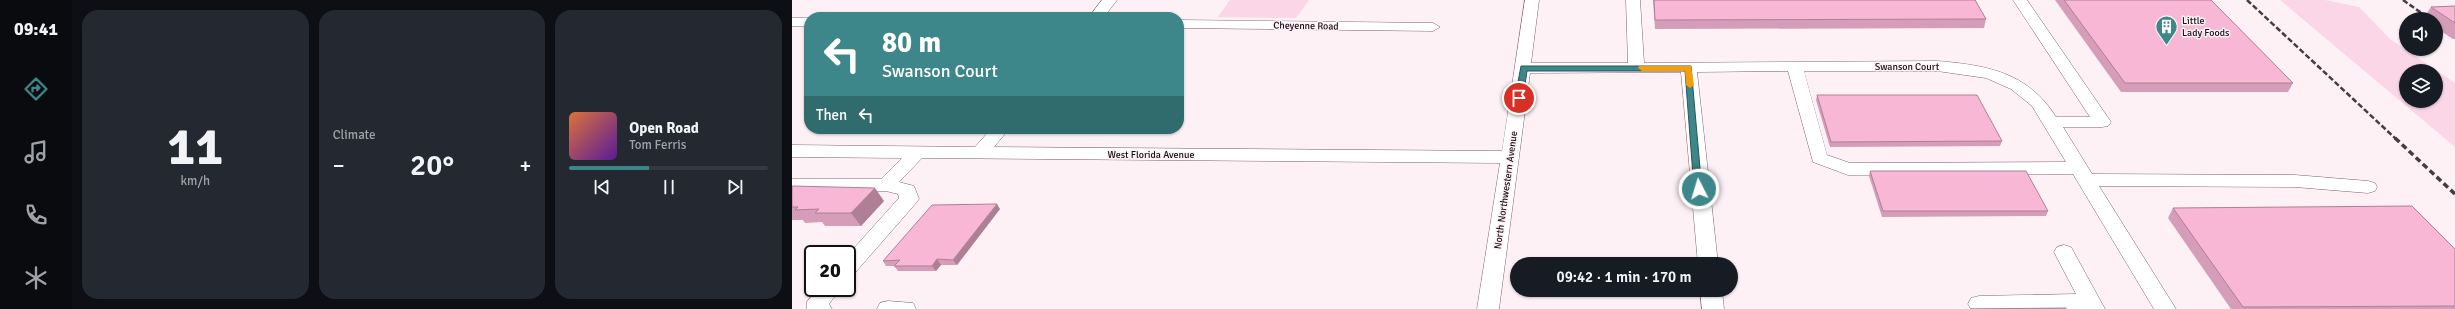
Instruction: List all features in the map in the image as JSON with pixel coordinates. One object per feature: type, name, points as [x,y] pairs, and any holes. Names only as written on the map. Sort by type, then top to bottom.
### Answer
[{"type":"street","points":[[1100,12],[1110,0]]},
{"type":"street","name":"North Northwestern Avenue","points":[[1488,309],[1532,0]]},
{"type":"street","points":[[1632,0],[1636,68]]},
{"type":"street","points":[[2020,0],[2102,122],[2051,122]]},
{"type":"street","points":[[792,22],[804,22]]},
{"type":"street","name":"Cheyenne Road","points":[[1184,24],[1433,27]]},
{"type":"street","name":"Swanson Court","points":[[1523,68],[1795,68],[1937,66],[1971,68],[1989,73],[2020,87],[2039,103],[2165,309]]},
{"type":"street","points":[[1689,68],[1707,257]]},
{"type":"street","points":[[1795,68],[1819,158],[1848,169],[2082,174],[2295,181],[2368,187]]},
{"type":"street","points":[[979,153],[996,134]]},
{"type":"street","name":"West Florida Avenue","points":[[792,151],[1510,157]]},
{"type":"street","points":[[886,186],[917,152]]},
{"type":"street","points":[[792,185],[886,186],[906,190],[909,199],[856,259]]},
{"type":"street","points":[[1979,304],[2093,306],[2064,252]]},
{"type":"street","points":[[821,309],[817,307],[818,302],[822,297]]},
{"type":"street","points":[[1712,297],[1713,309]]},
{"type":"street","points":[[888,309],[905,309]]},
{"type":"shaded area","points":[[1230,0],[1309,0],[1296,18],[1218,17]]},
{"type":"shaded area","points":[[2280,0],[2325,0],[2359,7],[2390,39],[2399,45],[2399,56],[2415,56],[2427,64],[2399,64],[2399,100]]},
{"type":"shaded area","points":[[2443,75],[2455,83],[2455,147],[2409,108],[2443,108]]},
{"type":"building","points":[[1654,0],[1975,0],[1986,19],[1655,20]]},
{"type":"building","name":"Little Lady Foods","points":[[2064,0],[2211,0],[2293,83],[2125,83]]},
{"type":"building","points":[[2455,6],[2455,23],[2443,15],[2443,12],[2438,12],[2431,7]]},
{"type":"building","points":[[1817,95],[1977,95],[2002,141],[1831,142]]},
{"type":"building","points":[[1870,171],[2026,171],[2048,211],[1883,211]]},
{"type":"building","points":[[792,186],[875,188],[851,213],[815,213],[819,209],[795,210],[798,207],[792,207]]},
{"type":"building","points":[[997,204],[953,260],[937,259],[932,266],[894,266],[900,260],[883,261],[932,205]]},
{"type":"building","points":[[2412,206],[2455,249],[2455,306],[2243,307],[2173,208]]},
{"type":"building","points":[[2066,308],[2066,309],[1970,309]]},
{"type":"railway","points":[[2247,0],[2396,139]]},
{"type":"railway","points":[[2403,0],[2420,12]]},
{"type":"railway","points":[[2395,138],[2455,194]]},
{"type":"slow traffic","points":[[1642,68],[1689,68],[1690,85]]},
{"type":"place","name":"Little Lady Foods","points":[[2166,46]]},
{"type":"route","points":[[1519,98],[1523,68],[1689,68],[1699,189]]}]
